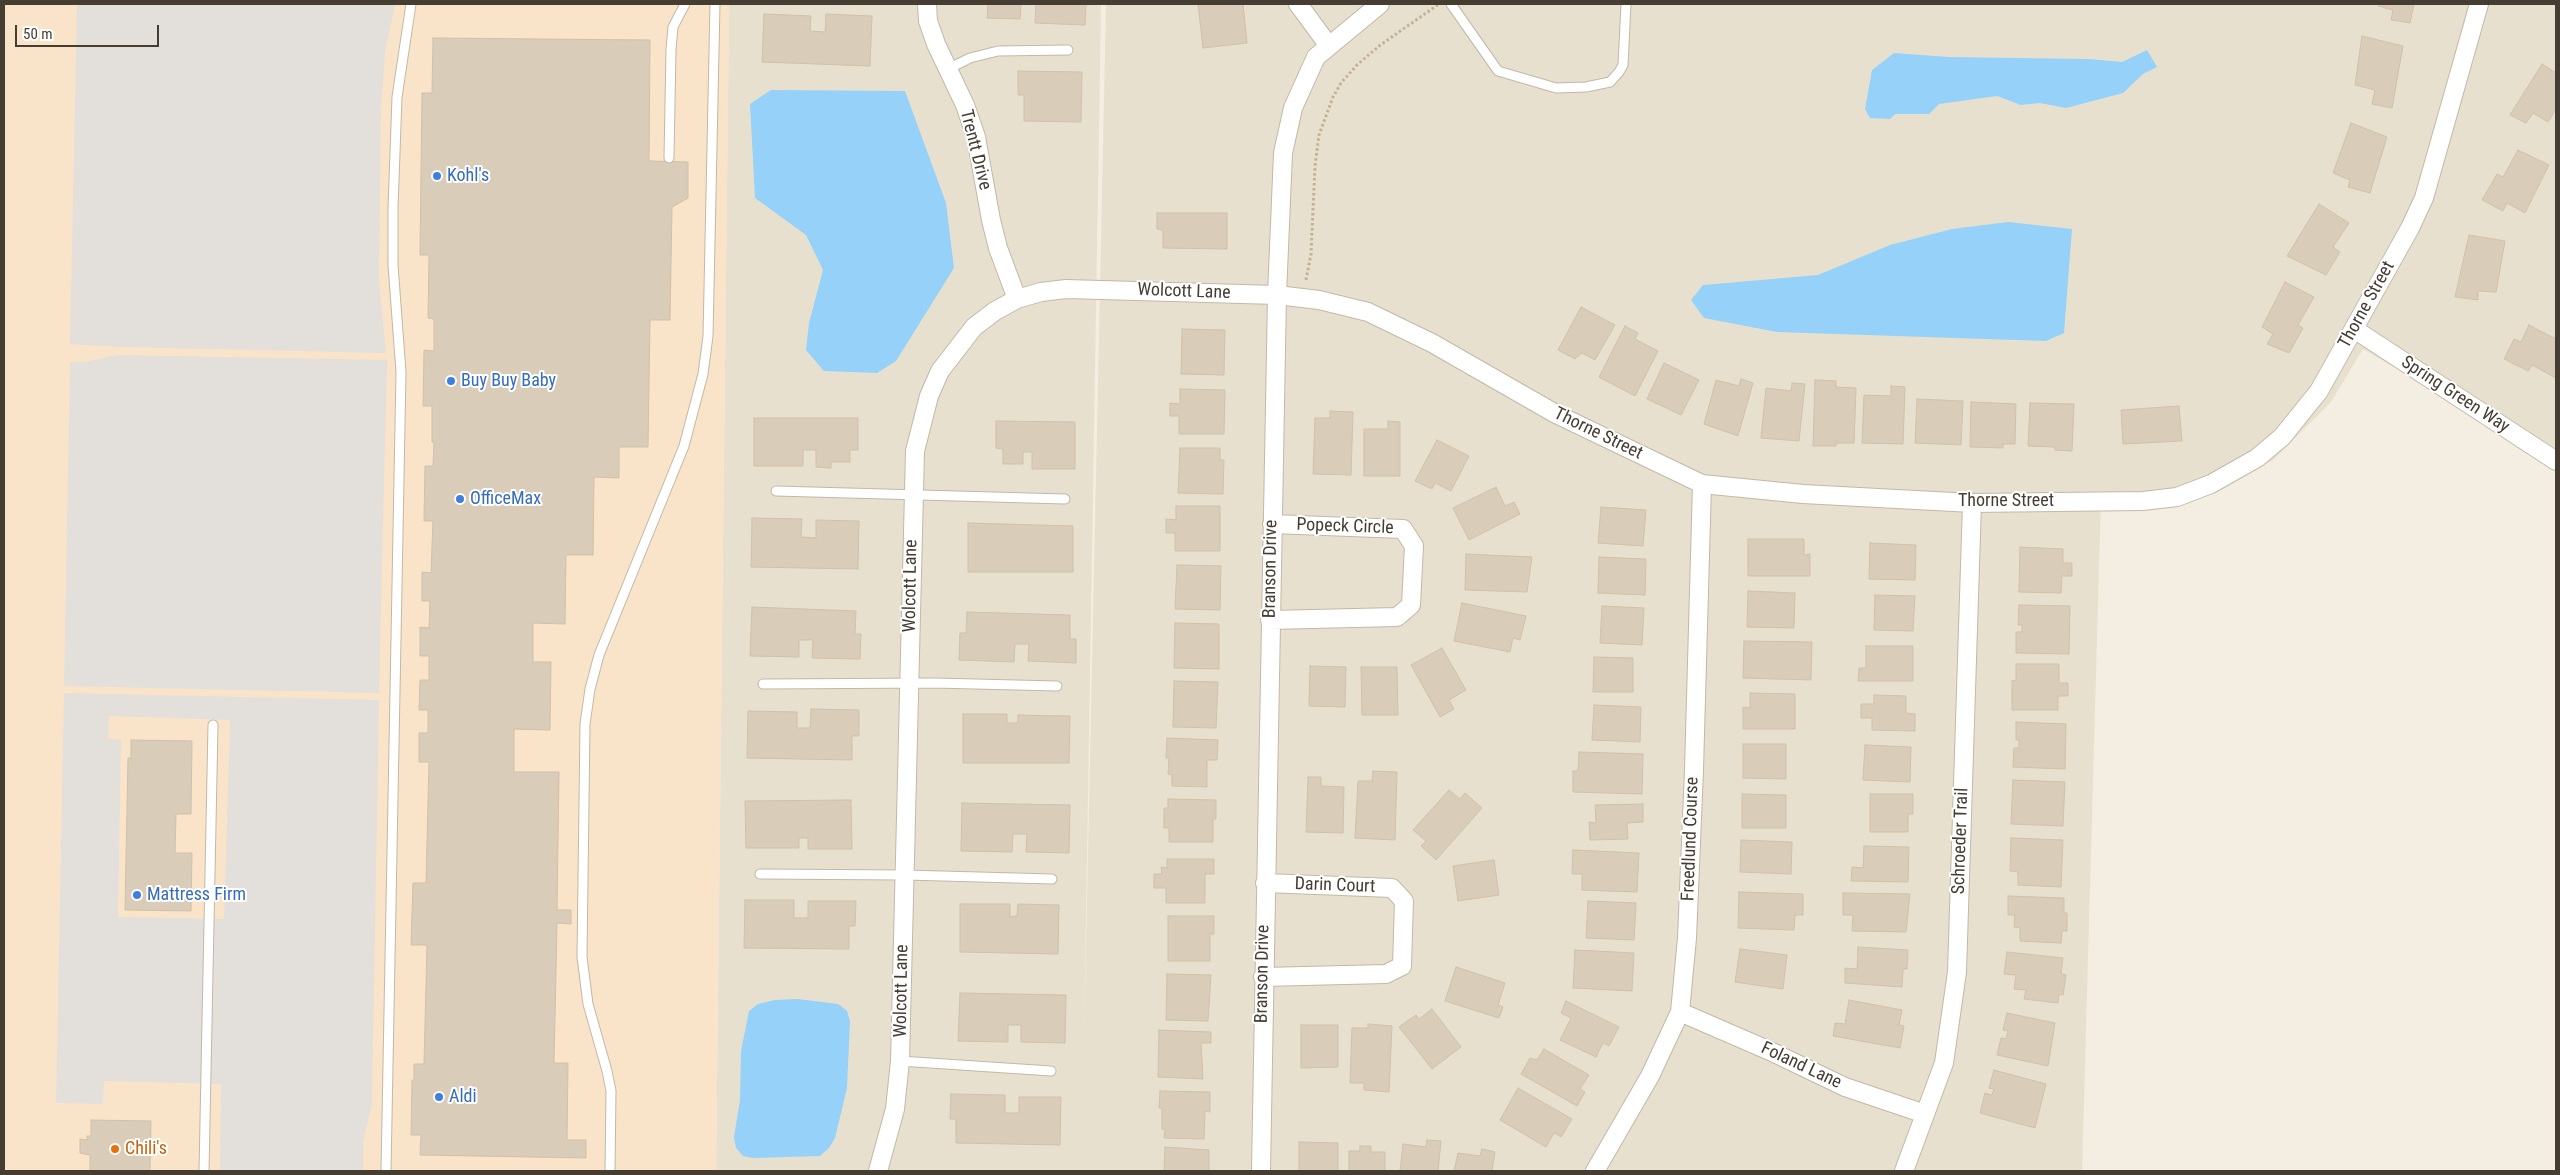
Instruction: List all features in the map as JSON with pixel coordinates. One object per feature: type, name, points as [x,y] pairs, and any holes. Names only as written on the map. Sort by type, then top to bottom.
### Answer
[{"type":"street","name":"Trentt Drive","points":[[927,4],[928,21],[965,105],[976,137],[996,239],[1017,299]]},
{"type":"street","points":[[1298,4],[1329,46]]},
{"type":"street","name":"Branson Drive","points":[[1261,1171],[1263,977],[1277,295],[1284,153],[1293,108],[1316,57],[1380,4]]},
{"type":"street","name":"Thorne Street","points":[[1277,295],[1319,300],[1368,312],[1432,343],[1556,414],[1702,484],[1803,494],[1972,502],[2143,501],[2177,497],[2211,484],[2257,458],[2282,437],[2319,390],[2424,198],[2479,4]]},
{"type":"street","name":"Wolcott Lane","points":[[878,1171],[895,1108],[900,1061],[912,496],[915,451],[921,422],[940,371],[974,327],[995,311],[1017,299],[1041,292],[1066,289],[1277,295]]},
{"type":"street","name":"Spring Green Way","points":[[2354,329],[2556,461]]},
{"type":"street","name":"Freedlund Course","points":[[1595,1171],[1650,1076],[1680,1012],[1687,938],[1694,770],[1702,484]]},
{"type":"street","name":"Schroeder Trail","points":[[1904,1171],[1944,1063],[1958,972],[1972,502]]},
{"type":"street","name":"Popeck Circle","points":[[1270,620],[1397,617],[1411,605],[1414,546],[1403,529],[1272,524]]},
{"type":"street","name":"Darin Court","points":[[1263,977],[1386,974],[1402,966],[1404,902],[1392,888],[1265,883]]},
{"type":"street","name":"Foland Lane","points":[[1680,1012],[1770,1051],[1845,1087],[1925,1114]]},
{"type":"lane","points":[[386,1171],[401,372],[394,265],[394,208],[397,97],[411,4]]},
{"type":"lane","points":[[669,158],[673,27],[685,4]]},
{"type":"lane","points":[[610,1171],[611,1091],[588,1004],[582,958],[585,724],[590,689],[599,655],[684,446],[703,374],[708,336],[715,4]]},
{"type":"lane","points":[[1451,4],[1498,71],[1556,88],[1586,87],[1610,82],[1619,72],[1623,64],[1626,4]]},
{"type":"lane","points":[[948,69],[970,58],[998,51],[1068,50]]},
{"type":"lane","points":[[776,491],[1064,500]]},
{"type":"lane","points":[[763,684],[1058,686]]},
{"type":"lane","points":[[204,1171],[214,725]]},
{"type":"lane","points":[[760,874],[905,874],[1052,879]]},
{"type":"lane","points":[[900,1061],[1051,1071]]},
{"type":"path","points":[[1306,280],[1311,254],[1315,166],[1319,135],[1333,97],[1341,83],[1357,65],[1386,41],[1440,4]]},
{"type":"shaded area","points":[[4,4],[729,4],[716,1171],[4,1171]]},
{"type":"shaded area","points":[[77,4],[395,4],[385,53],[381,108],[379,281],[386,353],[121,347],[70,344]]},
{"type":"shaded area","points":[[729,4],[1101,4],[1084,1042],[1106,4],[2556,4],[2556,462],[2363,349],[2331,402],[2272,461],[2197,495],[2101,497],[2082,1171],[716,1171]]},
{"type":"shaded area","points":[[117,355],[387,360],[379,693],[64,686],[70,362],[84,362]]},
{"type":"shaded area","points":[[64,693],[379,700],[372,1104],[363,1141],[363,1171],[220,1171],[221,1084],[104,1081],[103,1104],[56,1103]],"holes":[[[109,716],[230,720],[224,919],[118,917],[121,740],[108,739]]]},
{"type":"water","points":[[2147,50],[2157,67],[2143,74],[2123,93],[2066,108],[2040,103],[2021,105],[1997,96],[1939,104],[1929,114],[1895,114],[1890,119],[1870,118],[1865,109],[1872,70],[1894,53],[1949,57],[2088,59],[2122,62]]},
{"type":"water","points":[[771,90],[905,91],[946,203],[954,268],[896,361],[877,373],[824,371],[806,350],[809,323],[823,270],[806,235],[755,198],[750,104]]},
{"type":"water","points":[[2008,222],[2072,229],[2064,333],[2046,341],[1777,332],[1704,318],[1691,300],[1703,285],[1818,275],[1890,245],[1952,229]]},
{"type":"water","points":[[798,999],[838,1004],[847,1011],[850,1021],[847,1088],[835,1138],[829,1148],[820,1156],[753,1158],[743,1156],[736,1148],[734,1137],[740,1100],[741,1051],[749,1011],[758,1004],[775,1000]]},
{"type":"building","points":[[988,4],[1021,4],[1020,19],[987,18]]},
{"type":"building","points":[[1036,4],[1086,4],[1085,25],[1035,23]]},
{"type":"building","points":[[1198,4],[1243,4],[1247,43],[1203,48]]},
{"type":"building","points":[[2379,4],[2414,4],[2410,23],[2391,20],[2393,10],[2378,6]]},
{"type":"building","points":[[764,14],[811,16],[810,31],[825,32],[826,14],[872,16],[870,66],[762,62]]},
{"type":"building","points":[[2362,36],[2403,46],[2392,108],[2372,104],[2375,90],[2355,85]]},
{"type":"building","points":[[433,38],[650,40],[649,161],[688,162],[688,198],[672,207],[670,320],[650,320],[648,447],[619,447],[619,478],[594,477],[593,555],[566,555],[565,624],[533,623],[533,662],[551,662],[550,730],[514,729],[514,772],[559,772],[557,910],[571,910],[571,924],[557,923],[554,1063],[568,1063],[567,1140],[586,1140],[586,1158],[420,1155],[421,1135],[411,1135],[414,1064],[424,1064],[427,945],[411,945],[413,883],[426,883],[429,762],[419,762],[419,733],[428,733],[428,710],[419,710],[420,680],[429,680],[429,656],[420,656],[420,627],[429,628],[430,601],[422,601],[422,572],[431,573],[433,521],[424,521],[425,466],[433,466],[434,442],[432,442],[432,406],[423,406],[424,350],[434,351],[434,319],[428,318],[429,255],[420,255],[422,93],[432,93]]},
{"type":"building","points":[[2542,64],[2556,73],[2556,109],[2548,122],[2533,113],[2526,123],[2510,115]]},
{"type":"building","points":[[1018,71],[1082,72],[1081,122],[1024,121],[1024,95],[1018,95]]},
{"type":"building","points":[[2351,123],[2387,137],[2370,193],[2348,187],[2350,180],[2333,173]]},
{"type":"building","points":[[2518,150],[2549,165],[2525,213],[2507,203],[2503,211],[2482,200],[2497,174],[2503,177]]},
{"type":"building","points":[[2319,204],[2349,223],[2333,247],[2340,252],[2326,275],[2287,256]]},
{"type":"building","points":[[1157,213],[1227,213],[1227,249],[1163,248],[1163,230],[1157,229]]},
{"type":"building","points":[[2469,235],[2505,241],[2496,292],[2478,291],[2478,300],[2455,297]]},
{"type":"building","points":[[2285,282],[2314,297],[2298,325],[2303,328],[2289,353],[2267,344],[2273,334],[2262,327]]},
{"type":"building","points":[[1581,307],[1615,325],[1595,360],[1582,353],[1575,359],[1558,350]]},
{"type":"building","points":[[2529,325],[2556,339],[2556,378],[2532,365],[2528,371],[2504,359],[2514,339],[2521,342]]},
{"type":"building","points":[[1625,326],[1638,333],[1635,339],[1658,351],[1635,396],[1599,377]]},
{"type":"building","points":[[1182,329],[1225,330],[1224,375],[1181,374]]},
{"type":"building","points":[[1664,363],[1699,380],[1681,415],[1647,399]]},
{"type":"building","points":[[1741,379],[1753,383],[1738,436],[1704,424],[1716,380],[1739,386]]},
{"type":"building","points":[[1815,380],[1836,381],[1836,387],[1856,388],[1854,443],[1836,443],[1836,446],[1813,446]]},
{"type":"building","points":[[1792,383],[1805,384],[1799,441],[1761,438],[1766,388],[1791,391]]},
{"type":"building","points":[[1891,386],[1905,387],[1903,444],[1862,443],[1864,395],[1891,396]]},
{"type":"building","points":[[1180,389],[1225,390],[1224,434],[1179,434],[1179,416],[1170,416],[1170,403],[1180,404]]},
{"type":"building","points":[[1917,399],[1963,401],[1961,445],[1915,443]]},
{"type":"building","points":[[1971,402],[2016,404],[2015,444],[2003,444],[2003,448],[1970,447]]},
{"type":"building","points":[[2030,403],[2074,404],[2072,451],[2055,450],[2055,447],[2028,446]]},
{"type":"building","points":[[2179,406],[2182,441],[2123,444],[2121,410]]},
{"type":"building","points":[[1330,411],[1353,412],[1351,475],[1313,474],[1315,418],[1330,418]]},
{"type":"building","points":[[754,418],[858,418],[858,450],[850,450],[850,462],[831,462],[831,468],[816,467],[816,450],[803,450],[803,466],[754,466]]},
{"type":"building","points":[[996,421],[1075,422],[1075,469],[1032,469],[1032,452],[1023,452],[1023,464],[1003,464],[1003,449],[996,448]]},
{"type":"building","points":[[1388,421],[1400,422],[1400,476],[1364,476],[1364,429],[1388,429]]},
{"type":"building","points":[[1437,440],[1469,456],[1451,491],[1435,483],[1432,489],[1415,481]]},
{"type":"building","points":[[1180,448],[1220,448],[1220,460],[1224,460],[1223,494],[1178,493]]},
{"type":"building","points":[[1496,487],[1505,506],[1514,502],[1520,514],[1469,540],[1453,508]]},
{"type":"building","points":[[1176,506],[1220,506],[1220,551],[1175,551],[1175,533],[1166,533],[1166,519],[1176,520]]},
{"type":"building","points":[[1601,507],[1646,510],[1643,546],[1598,543]]},
{"type":"building","points":[[752,518],[802,519],[801,537],[816,538],[816,520],[859,521],[858,569],[751,567]]},
{"type":"building","points":[[968,523],[1073,526],[1073,572],[968,572]]},
{"type":"building","points":[[1748,539],[1804,539],[1804,555],[1810,554],[1810,576],[1748,576]]},
{"type":"building","points":[[1870,543],[1916,545],[1915,580],[1869,579]]},
{"type":"building","points":[[2020,547],[2063,549],[2063,563],[2072,563],[2072,576],[2062,576],[2061,593],[2019,592]]},
{"type":"building","points":[[1466,554],[1532,557],[1527,592],[1465,590]]},
{"type":"building","points":[[1599,557],[1646,559],[1645,595],[1598,593]]},
{"type":"building","points":[[1177,565],[1221,566],[1220,610],[1175,609]]},
{"type":"building","points":[[1748,591],[1795,593],[1794,628],[1747,627]]},
{"type":"building","points":[[1875,595],[1915,596],[1913,631],[1874,630]]},
{"type":"building","points":[[1462,603],[1526,616],[1520,640],[1513,638],[1510,652],[1454,641]]},
{"type":"building","points":[[2019,605],[2070,606],[2069,654],[2016,653],[2016,632],[2022,632],[2022,625],[2018,625]]},
{"type":"building","points":[[1602,606],[1644,608],[1642,645],[1600,643]]},
{"type":"building","points":[[752,607],[856,611],[855,634],[861,634],[860,659],[812,658],[813,640],[799,640],[799,657],[750,656]]},
{"type":"building","points":[[967,612],[1070,615],[1070,639],[1076,639],[1076,663],[1028,661],[1029,644],[1015,644],[1014,662],[959,660],[960,633],[966,633]]},
{"type":"building","points":[[1175,623],[1219,624],[1219,669],[1174,668]]},
{"type":"building","points":[[1744,641],[1812,642],[1811,680],[1743,678]]},
{"type":"building","points":[[1866,646],[1913,646],[1913,681],[1858,681],[1859,668],[1866,668]]},
{"type":"building","points":[[1442,648],[1466,690],[1449,700],[1454,709],[1440,717],[1411,665]]},
{"type":"building","points":[[1594,657],[1633,658],[1633,692],[1593,692]]},
{"type":"building","points":[[2016,664],[2059,664],[2059,683],[2068,683],[2068,696],[2058,696],[2058,710],[2012,710],[2012,680],[2016,681]]},
{"type":"building","points":[[1310,666],[1346,667],[1345,707],[1309,706]]},
{"type":"building","points":[[1361,667],[1397,667],[1398,715],[1362,715]]},
{"type":"building","points":[[1174,681],[1218,682],[1216,728],[1173,727]]},
{"type":"building","points":[[1750,693],[1795,694],[1795,729],[1743,729],[1743,707],[1750,708]]},
{"type":"building","points":[[1874,695],[1906,696],[1906,713],[1915,714],[1915,731],[1872,730],[1872,718],[1861,718],[1861,704],[1874,704]]},
{"type":"building","points":[[1594,705],[1641,707],[1640,742],[1592,740]]},
{"type":"building","points":[[811,709],[859,710],[859,736],[852,736],[852,760],[747,758],[748,711],[797,712],[797,728],[810,728]]},
{"type":"building","points":[[963,714],[1007,714],[1007,723],[1018,723],[1018,715],[1070,716],[1069,763],[963,763]]},
{"type":"building","points":[[2016,722],[2066,724],[2065,769],[2013,767],[2014,748],[2019,748],[2019,740],[2016,740]]},
{"type":"building","points":[[1167,738],[1218,740],[1217,760],[1207,760],[1207,787],[1172,786],[1172,775],[1168,774],[1169,758],[1166,758]]},
{"type":"building","points":[[131,740],[192,741],[191,814],[176,814],[175,853],[192,853],[191,911],[125,910],[128,758],[131,758]]},
{"type":"building","points":[[1743,744],[1786,744],[1786,779],[1743,778]]},
{"type":"building","points":[[1865,745],[1911,747],[1910,782],[1863,780]]},
{"type":"building","points":[[1579,752],[1643,754],[1642,794],[1573,792],[1573,771],[1578,771]]},
{"type":"building","points":[[1373,771],[1397,772],[1395,840],[1355,838],[1358,781],[1372,781]]},
{"type":"building","points":[[1308,777],[1321,777],[1321,786],[1344,787],[1343,833],[1306,832]]},
{"type":"building","points":[[2013,780],[2065,782],[2063,826],[2011,824]]},
{"type":"building","points":[[1449,790],[1460,799],[1465,793],[1482,808],[1436,860],[1421,846],[1426,841],[1413,830]]},
{"type":"building","points":[[1742,794],[1786,795],[1786,828],[1742,828]]},
{"type":"building","points":[[1870,794],[1913,794],[1913,814],[1908,814],[1908,832],[1870,832]]},
{"type":"building","points":[[1168,799],[1216,800],[1216,819],[1213,819],[1213,842],[1169,842],[1169,828],[1164,828],[1164,808],[1168,808]]},
{"type":"building","points":[[851,800],[852,849],[808,849],[808,838],[799,838],[799,848],[746,848],[745,801]]},
{"type":"building","points":[[962,803],[1070,805],[1069,853],[1026,852],[1027,834],[1013,834],[1012,852],[961,851]]},
{"type":"building","points":[[1643,804],[1643,822],[1627,823],[1628,839],[1590,840],[1589,822],[1596,823],[1595,805]]},
{"type":"building","points":[[2011,838],[2063,840],[2061,887],[2018,885],[2018,872],[2010,871]]},
{"type":"building","points":[[1741,840],[1792,842],[1791,874],[1740,872]]},
{"type":"building","points":[[1864,846],[1909,847],[1908,882],[1851,881],[1852,867],[1863,868]]},
{"type":"building","points":[[1573,850],[1639,853],[1637,892],[1582,890],[1582,874],[1572,874]]},
{"type":"building","points":[[1167,859],[1214,859],[1214,874],[1205,874],[1205,903],[1166,903],[1166,888],[1154,888],[1154,874],[1162,874],[1161,867],[1167,868]]},
{"type":"building","points":[[1494,860],[1499,895],[1458,901],[1453,866]]},
{"type":"building","points":[[1739,892],[1803,894],[1803,915],[1795,915],[1794,930],[1738,928]]},
{"type":"building","points":[[1843,893],[1910,894],[1906,932],[1852,931],[1853,915],[1843,915]]},
{"type":"building","points":[[2008,896],[2064,898],[2064,913],[2067,913],[2067,931],[2062,931],[2061,943],[2020,941],[2020,928],[2014,927],[2015,915],[2008,915]]},
{"type":"building","points":[[745,900],[794,900],[794,918],[808,918],[808,901],[856,901],[855,926],[849,926],[849,949],[744,948]]},
{"type":"building","points":[[1588,901],[1636,903],[1634,940],[1586,938]]},
{"type":"building","points":[[960,904],[1010,904],[1010,917],[1017,916],[1018,904],[1059,905],[1058,954],[960,952]]},
{"type":"building","points":[[1168,916],[1214,916],[1214,934],[1210,934],[1210,961],[1168,961]]},
{"type":"building","points":[[1858,947],[1908,950],[1907,969],[1903,969],[1902,987],[1845,983],[1845,968],[1857,969]]},
{"type":"building","points":[[1740,949],[1787,955],[1783,989],[1735,982]]},
{"type":"building","points":[[1575,950],[1634,953],[1632,991],[1573,988]]},
{"type":"building","points":[[2007,952],[2063,958],[2061,974],[2066,975],[2063,995],[2059,994],[2058,1003],[2024,999],[2026,990],[2014,989],[2016,975],[2004,974]]},
{"type":"building","points":[[1456,967],[1505,983],[1498,1005],[1503,1007],[1499,1018],[1445,1001]]},
{"type":"building","points":[[1167,974],[1211,975],[1208,1021],[1166,1020]]},
{"type":"building","points":[[960,993],[1066,995],[1065,1043],[1021,1042],[1021,1025],[1008,1025],[1008,1042],[958,1041]]},
{"type":"building","points":[[1849,1000],[1902,1010],[1899,1025],[1904,1026],[1900,1048],[1833,1036],[1835,1023],[1845,1024]]},
{"type":"building","points":[[1566,1001],[1619,1027],[1609,1046],[1603,1043],[1596,1057],[1560,1040],[1571,1018],[1561,1013]]},
{"type":"building","points":[[1432,1009],[1461,1047],[1432,1069],[1399,1027],[1416,1015],[1419,1019]]},
{"type":"building","points":[[2007,1013],[2055,1023],[2048,1066],[1997,1055],[2001,1038],[2006,1039],[2008,1031],[2003,1030]]},
{"type":"building","points":[[1368,1024],[1392,1026],[1389,1092],[1364,1090],[1364,1083],[1350,1083],[1352,1028],[1368,1028]]},
{"type":"building","points":[[1301,1025],[1338,1025],[1338,1067],[1301,1068]]},
{"type":"building","points":[[1159,1030],[1211,1032],[1211,1043],[1201,1043],[1203,1079],[1158,1077]]},
{"type":"building","points":[[1544,1049],[1589,1075],[1580,1089],[1585,1092],[1577,1106],[1521,1074],[1530,1058],[1537,1060]]},
{"type":"building","points":[[1994,1070],[2046,1084],[2035,1128],[1980,1113],[1985,1093],[1992,1095],[1994,1089],[1989,1088]]},
{"type":"building","points":[[1518,1088],[1572,1119],[1561,1137],[1554,1133],[1546,1147],[1500,1120]]},
{"type":"building","points":[[1160,1091],[1210,1092],[1210,1112],[1205,1111],[1204,1139],[1164,1138],[1165,1129],[1162,1129],[1162,1108],[1159,1108]]},
{"type":"building","points":[[951,1094],[1005,1095],[1005,1113],[1019,1113],[1019,1097],[1061,1097],[1060,1145],[956,1143],[956,1119],[950,1119]]},
{"type":"building","name":"Chili's","points":[[91,1120],[151,1121],[150,1171],[90,1171],[90,1155],[80,1153],[80,1139],[87,1140],[87,1136],[91,1136]]},
{"type":"building","points":[[1427,1140],[1441,1141],[1438,1171],[1400,1171],[1403,1144],[1426,1147]]},
{"type":"building","points":[[1299,1142],[1338,1143],[1338,1171],[1299,1171]]},
{"type":"building","points":[[1360,1146],[1371,1146],[1371,1152],[1385,1152],[1385,1171],[1349,1171],[1349,1151],[1360,1151]]},
{"type":"building","points":[[1165,1147],[1209,1150],[1209,1171],[1164,1171]]},
{"type":"building","points":[[1482,1149],[1495,1152],[1492,1171],[1454,1171],[1458,1153],[1480,1156]]},
{"type":"place","name":"Kohl's","points":[[437,176]]},
{"type":"place","name":"Buy Buy Baby","points":[[451,381]]},
{"type":"place","name":"OfficeMax","points":[[460,499]]},
{"type":"place","name":"Mattress Firm","points":[[137,895]]},
{"type":"place","name":"Aldi","points":[[439,1097]]},
{"type":"place","name":"Chili's","points":[[115,1149]]}]
